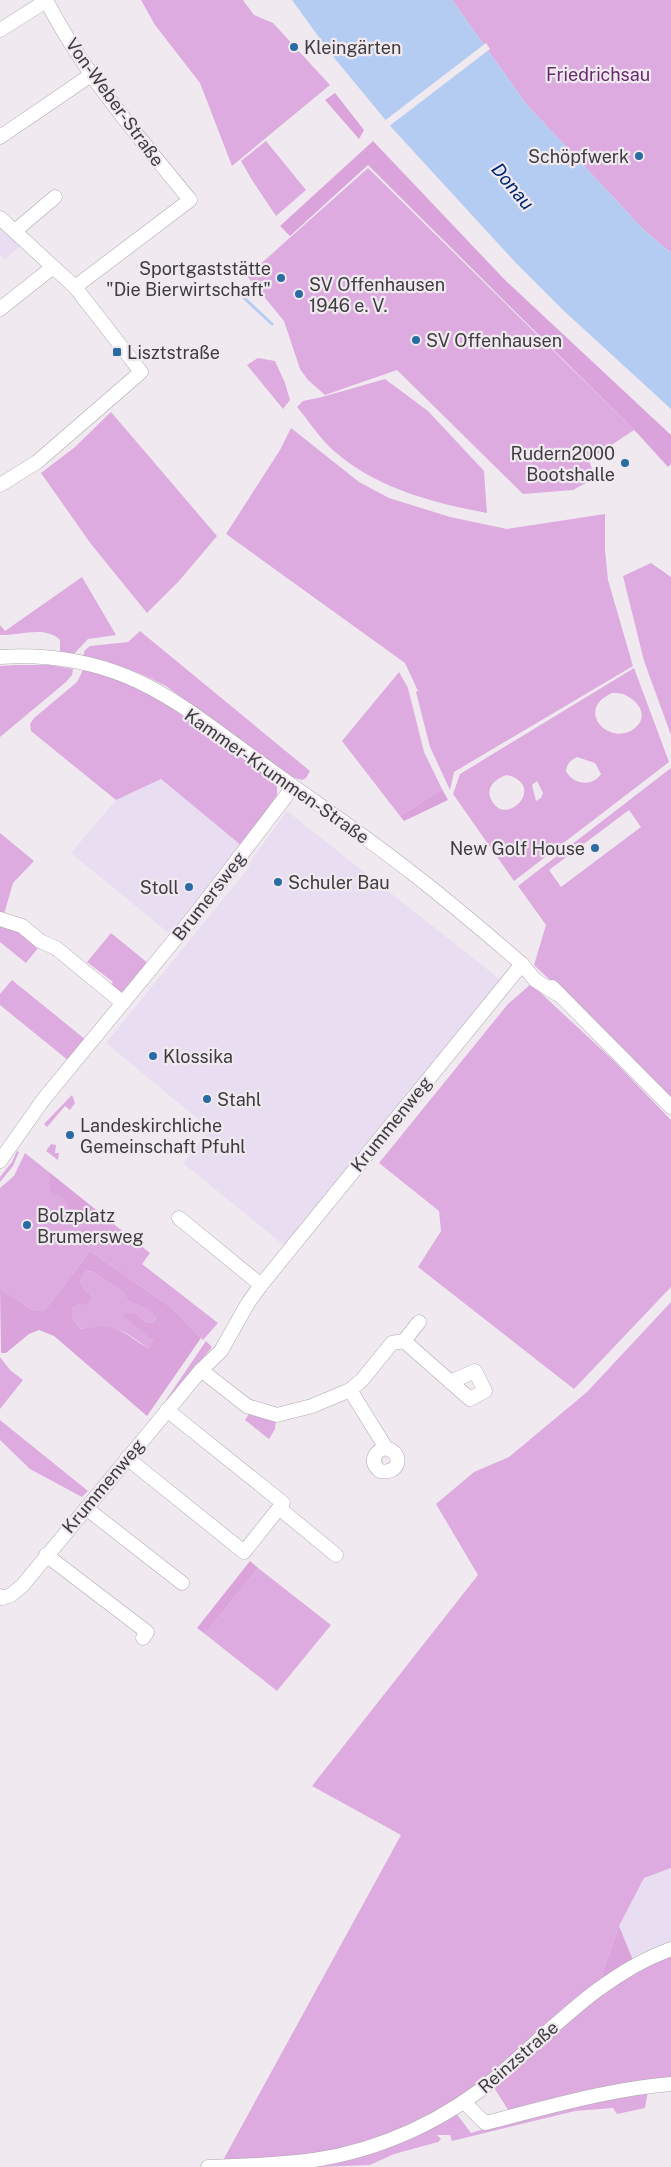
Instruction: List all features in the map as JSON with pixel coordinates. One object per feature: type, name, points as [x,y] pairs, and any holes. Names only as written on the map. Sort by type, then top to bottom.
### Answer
[{"type":"street","points":[[0,30],[46,0]]},
{"type":"street","name":"Von-Weber-Straße","points":[[46,0],[59,26],[91,75],[190,200],[75,287]]},
{"type":"street","points":[[0,137],[91,75]]},
{"type":"street","points":[[15,231],[55,197]]},
{"type":"street","points":[[0,218],[75,287],[141,372],[37,462],[0,485]]},
{"type":"street","points":[[0,309],[52,267]]},
{"type":"street","name":"Kammer-Krummen-Straße","points":[[0,657],[58,658],[110,670],[174,702],[410,872],[522,964],[541,973],[557,994],[671,1107]]},
{"type":"street","name":"Brumersweg","points":[[0,1162],[43,1100],[232,868],[293,787]]},
{"type":"street","points":[[0,919],[22,926],[40,941],[56,948],[123,1003]]},
{"type":"street","name":"Krummenweg","points":[[1,1597],[11,1595],[22,1586],[201,1370],[215,1346],[238,1322],[261,1285],[522,964]]},
{"type":"street","name":"Brumersweg","points":[[0,1172],[10,1155],[15,1141]]},
{"type":"street","points":[[179,1218],[261,1285]]},
{"type":"street","points":[[201,1370],[246,1406],[277,1415],[312,1406],[350,1390],[362,1380],[392,1343],[404,1341],[419,1322]]},
{"type":"street","points":[[404,1341],[450,1382]]},
{"type":"street","points":[[350,1390],[386,1448]]},
{"type":"street","points":[[127,1458],[244,1552],[283,1503],[167,1410]]},
{"type":"street","points":[[86,1508],[182,1583]]},
{"type":"street","points":[[279,1508],[336,1554]]},
{"type":"street","points":[[46,1556],[147,1632],[143,1638]]},
{"type":"street","name":"Reinzstraße","points":[[208,2167],[314,2160],[358,2150],[431,2123],[464,2102],[498,2076],[594,1992],[635,1966],[671,1949]]},
{"type":"street","points":[[464,2102],[485,2123],[592,2096],[671,2084]]},
{"type":"shaded area","points":[[335,93],[364,130],[359,139],[325,100]]},
{"type":"shaded area","points":[[373,141],[505,280],[671,435],[671,464],[668,467],[639,435],[368,165],[290,236],[280,226]]},
{"type":"shaded area","points":[[0,227],[21,246],[4,260],[0,254]]},
{"type":"shaded area","points":[[161,779],[242,846],[171,935],[71,853],[116,800]]},
{"type":"shaded area","points":[[442,789],[448,800],[404,821],[400,816]]},
{"type":"shaded area","points":[[287,811],[502,981],[286,1247],[183,1163],[210,1129],[106,1043],[246,871],[254,856]]},
{"type":"shaded area","points":[[50,1173],[102,1215],[88,1220],[67,1206],[64,1199],[50,1191]]},
{"type":"shaded area","points":[[90,1251],[172,1308],[201,1338],[147,1416],[54,1336],[39,1330],[29,1334],[6,1353],[1,1353],[0,1288],[34,1311],[44,1311]],"holes":[[[91,1271],[122,1291],[128,1301],[148,1310],[156,1319],[152,1323],[146,1322],[136,1314],[122,1314],[153,1341],[148,1348],[117,1329],[110,1327],[102,1326],[81,1329],[72,1318],[72,1308],[81,1303],[87,1305],[92,1296],[84,1289],[80,1281],[85,1272]]]},
{"type":"shaded area","points":[[250,1561],[258,1568],[205,1634],[197,1628]]},
{"type":"shaded area","points":[[671,1868],[671,1943],[633,1960],[619,1926],[644,1878]]},
{"type":"shaded area","points":[[619,1926],[633,1960],[600,1980]]},
{"type":"green space","points":[[141,0],[243,0],[254,15],[273,23],[330,85],[232,166],[200,83],[155,25]]},
{"type":"green space","name":"Friedrichsau","points":[[452,0],[671,0],[671,253],[644,230],[527,105]]},
{"type":"green space","points":[[266,141],[306,190],[276,216],[241,161]]},
{"type":"green space","name":"SV Offenhausen","points":[[368,168],[634,430],[589,460],[595,478],[573,490],[523,494],[397,370],[325,395],[308,380],[300,369],[284,321],[247,276]]},
{"type":"green space","points":[[258,358],[275,361],[290,400],[283,409],[247,365]]},
{"type":"green space","points":[[385,379],[428,411],[484,471],[487,513],[426,499],[368,475],[334,451],[297,407],[303,401]]},
{"type":"green space","points":[[111,412],[217,536],[179,581],[147,613],[91,544],[41,473],[75,447]]},
{"type":"green space","points":[[291,428],[359,482],[389,498],[450,517],[507,529],[605,514],[605,549],[608,580],[633,666],[454,772],[450,790],[430,747],[416,692],[418,691],[405,663],[226,534],[280,450]]},
{"type":"green space","points":[[651,563],[671,577],[671,735],[644,661],[623,576]]},
{"type":"green space","points":[[82,577],[116,635],[88,639],[74,654],[60,652],[60,640],[47,633],[32,632],[0,635],[0,625],[5,631]]},
{"type":"green space","points":[[140,631],[310,771],[306,778],[302,780],[291,777],[166,686],[141,674],[105,661],[83,656],[85,650],[90,646],[128,642]]},
{"type":"green space","points":[[50,665],[73,669],[72,675],[66,682],[0,737],[0,666]]},
{"type":"green space","points":[[84,668],[125,682],[149,693],[273,779],[277,786],[277,795],[242,846],[161,779],[116,800],[31,731],[30,724],[34,718],[77,682]]},
{"type":"green space","points":[[634,668],[669,762],[514,881],[453,794],[460,774]],"holes":[[[612,693],[625,695],[638,706],[642,714],[640,723],[627,733],[617,734],[608,731],[600,725],[596,717],[596,709],[601,701]],[[577,757],[595,763],[601,774],[593,781],[578,782],[569,776],[566,771],[571,761]],[[507,775],[518,780],[524,787],[524,795],[520,802],[506,810],[499,808],[492,801],[489,792],[492,784]],[[537,781],[543,793],[541,798],[536,801],[532,785]]]},
{"type":"green space","points":[[399,672],[408,688],[424,752],[442,789],[400,816],[342,741]]},
{"type":"green space","points":[[671,768],[671,1099],[626,1051],[534,965],[546,925],[518,886]],"holes":[[[629,810],[641,827],[561,887],[549,870]]]},
{"type":"green space","points":[[0,833],[34,861],[13,883],[4,914],[0,913]]},
{"type":"green space","points":[[0,925],[18,928],[38,948],[26,963],[0,942]]},
{"type":"green space","points":[[111,933],[149,964],[125,991],[121,992],[110,986],[113,982],[87,962]]},
{"type":"green space","points":[[12,980],[86,1040],[69,1061],[0,1005],[0,994]]},
{"type":"green space","points":[[531,984],[614,1061],[671,1120],[671,1287],[574,1389],[418,1267],[441,1231],[439,1211],[379,1163],[508,1004]]},
{"type":"green space","points":[[72,1095],[75,1103],[70,1110],[65,1106],[47,1127],[44,1124]]},
{"type":"green space","points":[[51,1144],[56,1145],[55,1153],[59,1153],[58,1160],[46,1151]]},
{"type":"green space","points":[[17,1151],[19,1152],[13,1166],[0,1182],[0,1177],[12,1162]]},
{"type":"green space","points":[[25,1153],[150,1253],[142,1264],[218,1323],[203,1340],[172,1308],[90,1251],[44,1311],[34,1311],[0,1288],[0,1188],[14,1176]]},
{"type":"green space","points":[[91,1271],[122,1291],[128,1301],[144,1307],[154,1315],[156,1319],[152,1323],[146,1322],[136,1314],[153,1342],[148,1348],[117,1329],[101,1326],[81,1329],[72,1318],[72,1308],[92,1296],[84,1289],[80,1281],[85,1272]]},
{"type":"green space","points":[[671,1302],[671,1868],[644,1878],[619,1926],[600,1980],[486,2079],[446,2106],[403,2129],[355,2146],[313,2155],[222,2162],[401,1835],[312,1786],[478,1575],[436,1504],[474,1472],[509,1457],[587,1392]]},
{"type":"green space","points":[[206,1341],[212,1347],[167,1402],[166,1400]]},
{"type":"green space","points":[[0,1357],[10,1370],[23,1380],[0,1409]]},
{"type":"green space","points":[[250,1412],[276,1419],[275,1429],[269,1439],[245,1420]]},
{"type":"green space","points":[[0,1420],[88,1491],[82,1497],[30,1469],[0,1440]]},
{"type":"green space","points":[[258,1568],[331,1625],[277,1691],[205,1634]]},
{"type":"green space","points":[[671,1957],[671,2077],[599,2089],[510,2113],[493,2086],[555,2031],[600,1995],[647,1967]]},
{"type":"green space","points":[[648,2091],[645,2108],[617,2114],[613,2108],[575,2111],[452,2141],[450,2135],[437,2135],[441,2139],[438,2142],[394,2154],[370,2165],[318,2167],[318,2165],[368,2154],[416,2137],[456,2113],[471,2133],[527,2116]]},
{"type":"water","name":"Donau","points":[[292,0],[452,0],[527,105],[644,230],[671,253],[671,409],[564,311],[515,262],[392,128],[331,54]]},
{"type":"pier","points":[[486,43],[490,49],[388,127],[383,122]]},
{"type":"waterway","points":[[243,297],[272,324]]},
{"type":"place","name":"Kleingärten","points":[[294,47]]},
{"type":"place","name":"Schöpfwerk","points":[[639,156]]},
{"type":"place","name":"Sportgaststätte \"Die Bierwirtschaft\"","points":[[281,278]]},
{"type":"place","name":"SV Offenhausen 1946 e. V.","points":[[299,294]]},
{"type":"place","name":"SV Offenhausen","points":[[416,340]]},
{"type":"place","name":"Lisztstraße","points":[[117,352]]},
{"type":"place","name":"Rudern2000 Bootshalle","points":[[625,463]]},
{"type":"place","name":"New Golf House","points":[[595,848]]},
{"type":"place","name":"Schuler Bau","points":[[278,882]]},
{"type":"place","name":"Stoll","points":[[189,887]]},
{"type":"place","name":"Klossika","points":[[153,1056]]},
{"type":"place","name":"Stahl","points":[[207,1099]]},
{"type":"place","name":"Landeskirchliche Gemeinschaft Pfuhl","points":[[70,1135]]},
{"type":"place","name":"Bolzplatz Brumersweg","points":[[27,1225]]}]
